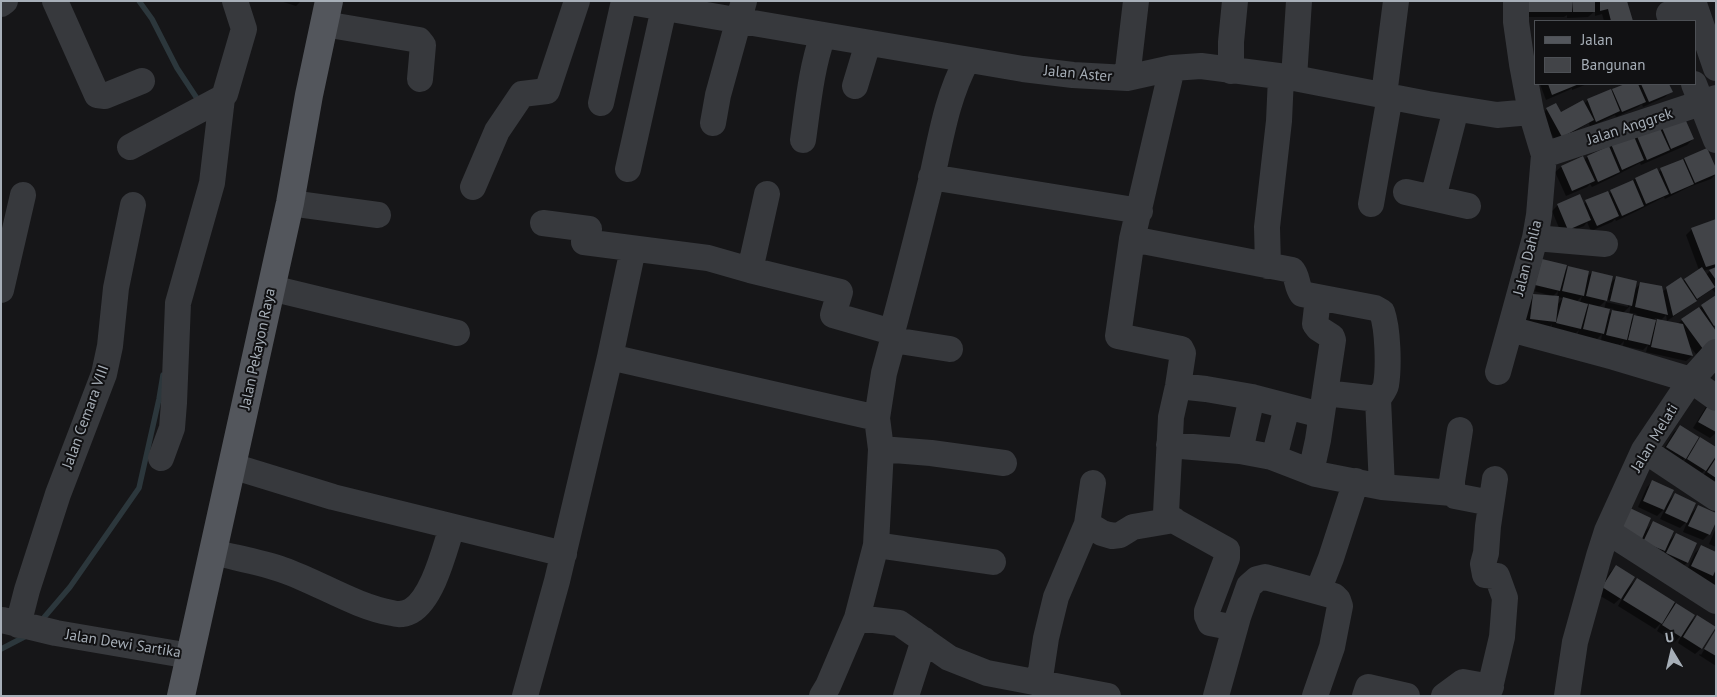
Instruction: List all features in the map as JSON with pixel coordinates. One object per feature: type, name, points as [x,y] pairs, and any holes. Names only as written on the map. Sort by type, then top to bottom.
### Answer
[{"type":"main road","name":"Jalan Pekayon Raya","points":[[182,696],[290,203],[309,95],[327,13]]},
{"type":"street","points":[[1,4],[5,1]]},
{"type":"street","points":[[55,1],[97,95],[105,96],[142,81]]},
{"type":"street","points":[[161,458],[172,428],[178,302],[212,183],[222,98],[228,89],[244,29],[235,1]]},
{"type":"street","points":[[473,186],[497,132],[522,94],[547,91],[577,1]]},
{"type":"street","points":[[601,103],[624,1]]},
{"type":"street","name":"Jalan Aster","points":[[624,1],[664,8],[742,11],[823,36],[967,60],[1073,75],[1127,78],[1172,68],[1201,66],[1288,77],[1497,115],[1531,112]]},
{"type":"street","points":[[1127,78],[1136,1]]},
{"type":"street","points":[[1231,71],[1234,1]]},
{"type":"street","points":[[1268,266],[1267,227],[1279,121],[1300,1]]},
{"type":"street","points":[[1371,204],[1387,95],[1396,1]]},
{"type":"street","points":[[1668,12],[1693,3],[1716,67]]},
{"type":"street","points":[[628,168],[664,8]]},
{"type":"street","points":[[713,123],[718,95],[742,11]]},
{"type":"street","points":[[327,13],[419,40],[422,45],[420,79]]},
{"type":"street","name":"Jalan Dahlia","points":[[1498,372],[1535,238],[1544,155],[1531,112],[1529,62],[1523,15]]},
{"type":"street","points":[[803,140],[818,49],[823,36]]},
{"type":"street","points":[[855,86],[868,43]]},
{"type":"street","points":[[822,696],[857,618],[876,545],[881,449],[877,418],[884,373],[942,129],[956,80],[967,60]]},
{"type":"street","points":[[1172,68],[1132,239],[1118,336],[1180,349],[1183,356],[1171,417],[1166,513],[1174,520],[1227,550],[1227,558],[1207,611],[1207,616],[1210,623],[1236,628]]},
{"type":"street","points":[[1704,95],[1716,140]]},
{"type":"street","name":"Jalan Anggrek","points":[[1544,155],[1704,95]]},
{"type":"street","points":[[130,147],[222,98]]},
{"type":"street","points":[[1433,198],[1456,109]]},
{"type":"street","points":[[931,178],[1140,211]]},
{"type":"street","points":[[1406,192],[1468,206]]},
{"type":"street","points":[[750,270],[768,194]]},
{"type":"street","points":[[1,290],[23,195]]},
{"type":"street","points":[[290,203],[378,215]]},
{"type":"street","name":"Jalan Cemara VIII","points":[[14,624],[58,494],[104,374],[110,346],[116,288],[133,205]]},
{"type":"street","points":[[542,223],[589,228],[584,242],[708,258],[840,292],[833,315],[892,336],[950,348]]},
{"type":"street","points":[[1535,238],[1605,244]]},
{"type":"street","points":[[1132,239],[1292,270],[1296,276],[1298,289],[1302,294],[1375,308],[1382,312],[1385,320],[1387,356],[1386,387],[1378,399],[1382,488]]},
{"type":"street","points":[[524,696],[564,554],[633,249]]},
{"type":"street","points":[[271,288],[457,333]]},
{"type":"street","points":[[1311,472],[1318,440],[1333,340],[1332,336],[1318,328],[1315,324],[1318,298]]},
{"type":"street","points":[[1510,329],[1691,380],[1716,398]]},
{"type":"street","points":[[610,356],[877,418]]},
{"type":"street","name":"Jalan Melati","points":[[1566,696],[1575,642],[1598,556],[1607,531],[1644,450],[1691,380],[1715,356]]},
{"type":"street","points":[[1178,386],[1252,397],[1287,406],[1378,399]]},
{"type":"street","points":[[1240,451],[1252,397]]},
{"type":"street","points":[[1274,458],[1287,406]]},
{"type":"street","points":[[1452,493],[1452,481],[1460,430]]},
{"type":"street","points":[[1169,445],[1240,451],[1274,458],[1311,472],[1382,488],[1452,493],[1455,496],[1493,491],[1483,564],[1485,574],[1497,576],[1505,598],[1502,637],[1489,692],[1463,682],[1444,696]]},
{"type":"street","points":[[881,449],[931,453],[1004,463]]},
{"type":"street","points":[[1644,450],[1716,498]]},
{"type":"street","points":[[232,466],[333,497],[452,528],[564,554]]},
{"type":"street","points":[[1318,591],[1331,558],[1356,481]]},
{"type":"street","points":[[1038,684],[1056,597],[1087,524],[1092,483]]},
{"type":"street","points":[[1087,524],[1102,533],[1112,536],[1120,535],[1133,527],[1174,520]]},
{"type":"street","points":[[213,552],[282,569],[362,604],[393,614],[403,614],[410,612],[419,605],[431,586],[452,528]]},
{"type":"street","points":[[1607,531],[1716,601]]},
{"type":"street","points":[[876,545],[993,562]]},
{"type":"street","points":[[1216,696],[1249,586],[1256,579],[1265,577],[1334,596],[1338,600],[1340,606],[1332,647],[1315,696]]},
{"type":"street","points":[[857,618],[899,622],[949,658],[986,674],[1108,696]]},
{"type":"street","name":"Jalan Dewi Sartika","points":[[14,624],[190,656]]},
{"type":"street","points":[[906,696],[924,640]]},
{"type":"street","points":[[1365,696],[1368,687],[1406,696]]},
{"type":"building","points":[[1526,1],[1572,1],[1572,12],[1526,12]]},
{"type":"building","points":[[1572,1],[1595,1],[1595,12],[1573,12]]},
{"type":"building","points":[[1600,1],[1627,1],[1633,20],[1611,20],[1608,9],[1600,11]]},
{"type":"building","points":[[1548,85],[1577,85],[1552,95]]},
{"type":"building","points":[[1622,85],[1638,85],[1646,102],[1622,112],[1612,89]]},
{"type":"building","points":[[1641,85],[1670,85],[1673,92],[1649,102]]},
{"type":"building","points":[[1611,89],[1620,111],[1596,122],[1587,99]]},
{"type":"building","points":[[1583,100],[1594,120],[1562,137],[1546,108],[1556,103],[1561,112]]},
{"type":"building","points":[[1683,114],[1694,139],[1671,149],[1660,123]]},
{"type":"building","points":[[1658,124],[1670,150],[1647,160],[1636,134]]},
{"type":"building","points":[[1633,134],[1644,160],[1622,170],[1611,144]]},
{"type":"building","points":[[1609,146],[1620,172],[1598,182],[1587,156]]},
{"type":"building","points":[[1707,148],[1716,168],[1716,174],[1695,183],[1684,158]]},
{"type":"building","points":[[1583,156],[1595,181],[1572,191],[1561,166]]},
{"type":"building","points":[[1683,159],[1694,184],[1671,194],[1660,168]]},
{"type":"building","points":[[1657,168],[1669,194],[1646,204],[1635,178]]},
{"type":"building","points":[[1633,180],[1644,206],[1622,216],[1610,190]]},
{"type":"building","points":[[1608,191],[1619,216],[1597,226],[1585,200]]},
{"type":"building","points":[[1580,194],[1591,220],[1568,230],[1557,204]]},
{"type":"building","points":[[1716,219],[1716,264],[1706,267],[1691,228]]},
{"type":"building","points":[[1542,259],[1567,265],[1560,291],[1535,285]]},
{"type":"building","points":[[1568,266],[1589,271],[1584,296],[1562,291]]},
{"type":"building","points":[[1702,267],[1715,287],[1697,299],[1684,279]]},
{"type":"building","points":[[1716,267],[1716,280],[1709,270]]},
{"type":"building","points":[[1592,271],[1613,276],[1607,301],[1586,296]]},
{"type":"building","points":[[1616,276],[1637,281],[1632,306],[1610,301]]},
{"type":"building","points":[[1681,277],[1697,301],[1673,316],[1666,287]]},
{"type":"building","points":[[1640,282],[1662,286],[1668,315],[1635,307]]},
{"type":"building","points":[[1533,294],[1559,296],[1556,322],[1530,319]]},
{"type":"building","points":[[1716,295],[1716,325],[1714,326],[1701,305]]},
{"type":"building","points":[[1563,297],[1588,304],[1581,329],[1556,323]]},
{"type":"building","points":[[1589,304],[1610,309],[1604,334],[1583,329]]},
{"type":"building","points":[[1699,307],[1716,331],[1716,340],[1703,349],[1681,319]]},
{"type":"building","points":[[1612,310],[1633,314],[1627,340],[1606,335]]},
{"type":"building","points":[[1634,315],[1656,320],[1650,345],[1628,340]]},
{"type":"building","points":[[1657,319],[1683,324],[1693,356],[1651,347]]},
{"type":"building","points":[[1712,399],[1716,402],[1716,432],[1698,422]]},
{"type":"building","points":[[1680,425],[1699,437],[1686,459],[1666,447]]},
{"type":"building","points":[[1700,437],[1716,447],[1716,456],[1706,471],[1687,459]]},
{"type":"building","points":[[1716,458],[1716,478],[1707,472]]},
{"type":"building","points":[[1652,480],[1674,490],[1664,510],[1643,501]]},
{"type":"building","points":[[1675,493],[1696,503],[1687,523],[1665,513]]},
{"type":"building","points":[[1698,505],[1716,513],[1716,522],[1710,535],[1688,526]]},
{"type":"building","points":[[1630,508],[1651,518],[1642,539],[1621,529]]},
{"type":"building","points":[[1653,521],[1674,531],[1665,551],[1643,542]]},
{"type":"building","points":[[1676,533],[1697,543],[1688,563],[1666,553]]},
{"type":"building","points":[[1701,545],[1716,552],[1716,569],[1713,576],[1691,566]]},
{"type":"building","points":[[1616,565],[1635,577],[1621,599],[1602,587]]},
{"type":"building","points":[[1637,578],[1675,602],[1662,624],[1623,600]]},
{"type":"building","points":[[1676,603],[1695,615],[1681,637],[1662,625]]},
{"type":"building","points":[[1697,615],[1716,627],[1702,649],[1683,637]]},
{"type":"building","points":[[1716,629],[1716,656],[1704,649]]},
{"type":"waterway","points":[[139,1],[152,19],[177,68],[200,103]]},
{"type":"waterway","points":[[41,621],[70,587],[139,488],[163,375]]},
{"type":"waterway","points":[[1,649],[28,635]]}]
